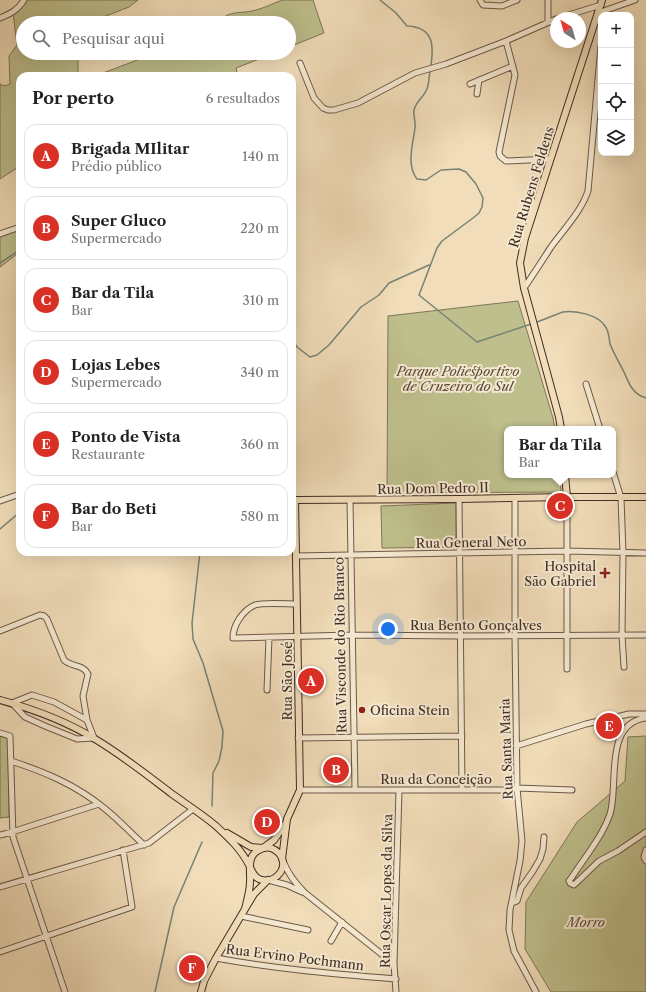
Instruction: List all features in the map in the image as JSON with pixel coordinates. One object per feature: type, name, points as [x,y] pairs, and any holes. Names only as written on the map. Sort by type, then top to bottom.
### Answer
[{"type":"main road","name":"Rua Rubens Feldens","points":[[560,426],[524,288],[520,263],[525,238],[601,2]]},
{"type":"main road","points":[[565,478],[567,497]]},
{"type":"main road","name":"Rua Dom Pedro II","points":[[296,500],[646,497]]},
{"type":"main road","name":"Rua São José","points":[[282,859],[287,819],[300,790],[296,556]]},
{"type":"main road","points":[[0,700],[55,719],[94,738],[214,825],[235,844],[244,856],[252,874],[258,878],[268,880],[272,880],[279,875],[283,867],[282,859],[279,853],[273,849],[251,846],[214,825]]},
{"type":"main road","points":[[245,909],[250,887],[250,867],[253,855],[278,835],[287,819]]},
{"type":"main road","points":[[201,992],[204,981],[216,958],[245,909],[254,894],[268,880]]},
{"type":"street","points":[[0,18],[13,12],[24,0]]},
{"type":"street","points":[[480,0],[483,5],[502,6],[517,0]]},
{"type":"street","points":[[300,63],[314,98],[323,108],[334,110],[358,102],[415,73],[430,70],[506,42],[548,22],[548,0]]},
{"type":"street","points":[[597,15],[635,0]]},
{"type":"street","points":[[575,12],[601,2]]},
{"type":"street","points":[[506,42],[515,75],[499,152],[501,159],[550,159]]},
{"type":"street","points":[[524,288],[585,201],[588,191],[601,48]]},
{"type":"street","points":[[470,84],[513,66]]},
{"type":"street","points":[[477,94],[479,80]]},
{"type":"street","points":[[0,234],[16,228]]},
{"type":"street","points":[[586,384],[599,426]]},
{"type":"street","points":[[615,478],[621,498],[623,553],[622,635],[624,666]]},
{"type":"street","points":[[0,501],[16,495]]},
{"type":"street","points":[[567,497],[567,669]]},
{"type":"street","name":"Rua Santa Maria","points":[[515,498],[514,552],[516,746],[517,788],[522,841],[520,861],[510,910],[509,930],[514,951],[536,992]]},
{"type":"street","points":[[459,499],[462,790]]},
{"type":"street","name":"Rua Visconde do Rio Branco","points":[[350,500],[355,790]]},
{"type":"street","name":"Rua General Neto","points":[[296,556],[350,556],[460,552],[646,552]]},
{"type":"street","name":"Rua Bento Gonçalves","points":[[297,604],[256,604],[247,610],[238,621],[233,629],[233,638],[352,635],[646,635]]},
{"type":"street","points":[[0,631],[40,615],[47,618],[64,660],[69,664],[83,668],[88,674],[83,696],[87,720],[94,738],[77,739],[45,726],[25,717],[12,703],[32,696],[41,697],[60,704],[87,720]]},
{"type":"street","points":[[267,690],[269,637]]},
{"type":"street","points":[[516,746],[586,724],[646,709]]},
{"type":"street","points":[[634,713],[646,714]]},
{"type":"street","points":[[646,718],[636,721],[628,727],[618,741],[615,759],[614,792],[610,813],[598,839],[569,881],[570,883],[574,885],[599,861],[618,851],[646,832]]},
{"type":"street","points":[[0,733],[10,736],[12,832],[26,879],[65,992]]},
{"type":"street","points":[[298,738],[462,736]]},
{"type":"street","points":[[11,761],[38,769],[59,778],[99,804],[144,845]]},
{"type":"street","name":"Rua da Conceição","points":[[300,790],[506,790],[517,788],[572,790]]},
{"type":"street","name":"Rua Oscar Lopes da Silva","points":[[396,992],[394,964],[399,790]]},
{"type":"street","points":[[0,835],[99,804]]},
{"type":"street","points":[[0,887],[149,843],[193,809]]},
{"type":"street","points":[[512,904],[517,901],[521,888],[540,858],[543,849],[544,837]]},
{"type":"street","points":[[0,952],[132,907],[123,850]]},
{"type":"street","points":[[646,850],[644,856],[646,861]]},
{"type":"street","points":[[282,859],[288,873],[305,893],[394,964]]},
{"type":"street","points":[[268,880],[287,885],[305,893]]},
{"type":"street","points":[[241,916],[308,930]]},
{"type":"street","points":[[331,941],[342,922]]},
{"type":"street","name":"Rua Ervino Pochmann","points":[[216,958],[258,966],[304,972],[396,979]]},
{"type":"green space","points":[[24,0],[138,0],[129,7],[106,16],[16,16],[16,37],[13,13]]},
{"type":"green space","points":[[282,0],[313,0],[324,33],[296,44],[296,16],[226,16],[233,13],[256,10]]},
{"type":"green space","points":[[16,46],[16,60],[78,60],[78,72],[16,72],[16,169],[0,179],[0,84],[5,86],[10,84],[9,56]]},
{"type":"green space","points":[[137,60],[257,60],[236,68],[237,72],[106,72]]},
{"type":"green space","points":[[16,230],[16,255],[0,267],[0,236]]},
{"type":"green space","name":"Parque Poliesportivo de Cruzeiro do Sul","points":[[518,301],[554,426],[504,426],[504,478],[560,478],[561,492],[387,493],[388,316]]},
{"type":"green space","points":[[456,503],[456,547],[382,548],[381,506]]},
{"type":"green space","points":[[0,736],[8,738],[9,817],[0,818]]},
{"type":"green space","name":"Morro","points":[[646,736],[646,992],[551,992],[525,949],[526,902],[577,822],[625,781],[628,737]]},
{"type":"waterway","points":[[380,0],[396,13],[407,26],[416,27],[423,30],[431,41],[432,55],[428,87],[426,92],[416,104],[414,110],[415,126],[411,161],[417,179],[426,180],[441,170],[459,169],[466,172],[476,184],[483,198],[482,207],[479,213],[442,241],[437,248],[419,295],[477,342],[531,324]]},
{"type":"waterway","points":[[0,263],[16,253]]},
{"type":"waterway","points":[[296,345],[310,357],[317,355],[329,345],[361,307],[379,295],[389,283],[429,265]]},
{"type":"waterway","points":[[534,323],[563,312],[586,314],[602,322],[608,332],[610,344],[629,384],[637,394],[646,398]]},
{"type":"waterway","points":[[0,529],[16,515]]},
{"type":"waterway","points":[[200,556],[192,623],[193,639],[203,663],[223,731],[219,761],[213,773],[212,806]]},
{"type":"waterway","points":[[155,992],[174,907],[202,842]]},
{"type":"place","name":"Bar da Tila","points":[[560,506]]},
{"type":"place","name":"Hospital São Gabriel","points":[[605,573]]},
{"type":"place","name":"Brigada MIlitar","points":[[311,681]]},
{"type":"place","name":"Oficina Stein","points":[[362,710]]},
{"type":"place","name":"Ponto de Vista","points":[[609,726]]},
{"type":"place","name":"Super Gluco","points":[[336,770]]},
{"type":"place","name":"Lojas Lebes","points":[[267,822]]},
{"type":"place","name":"Bar do Beti","points":[[192,968]]}]
